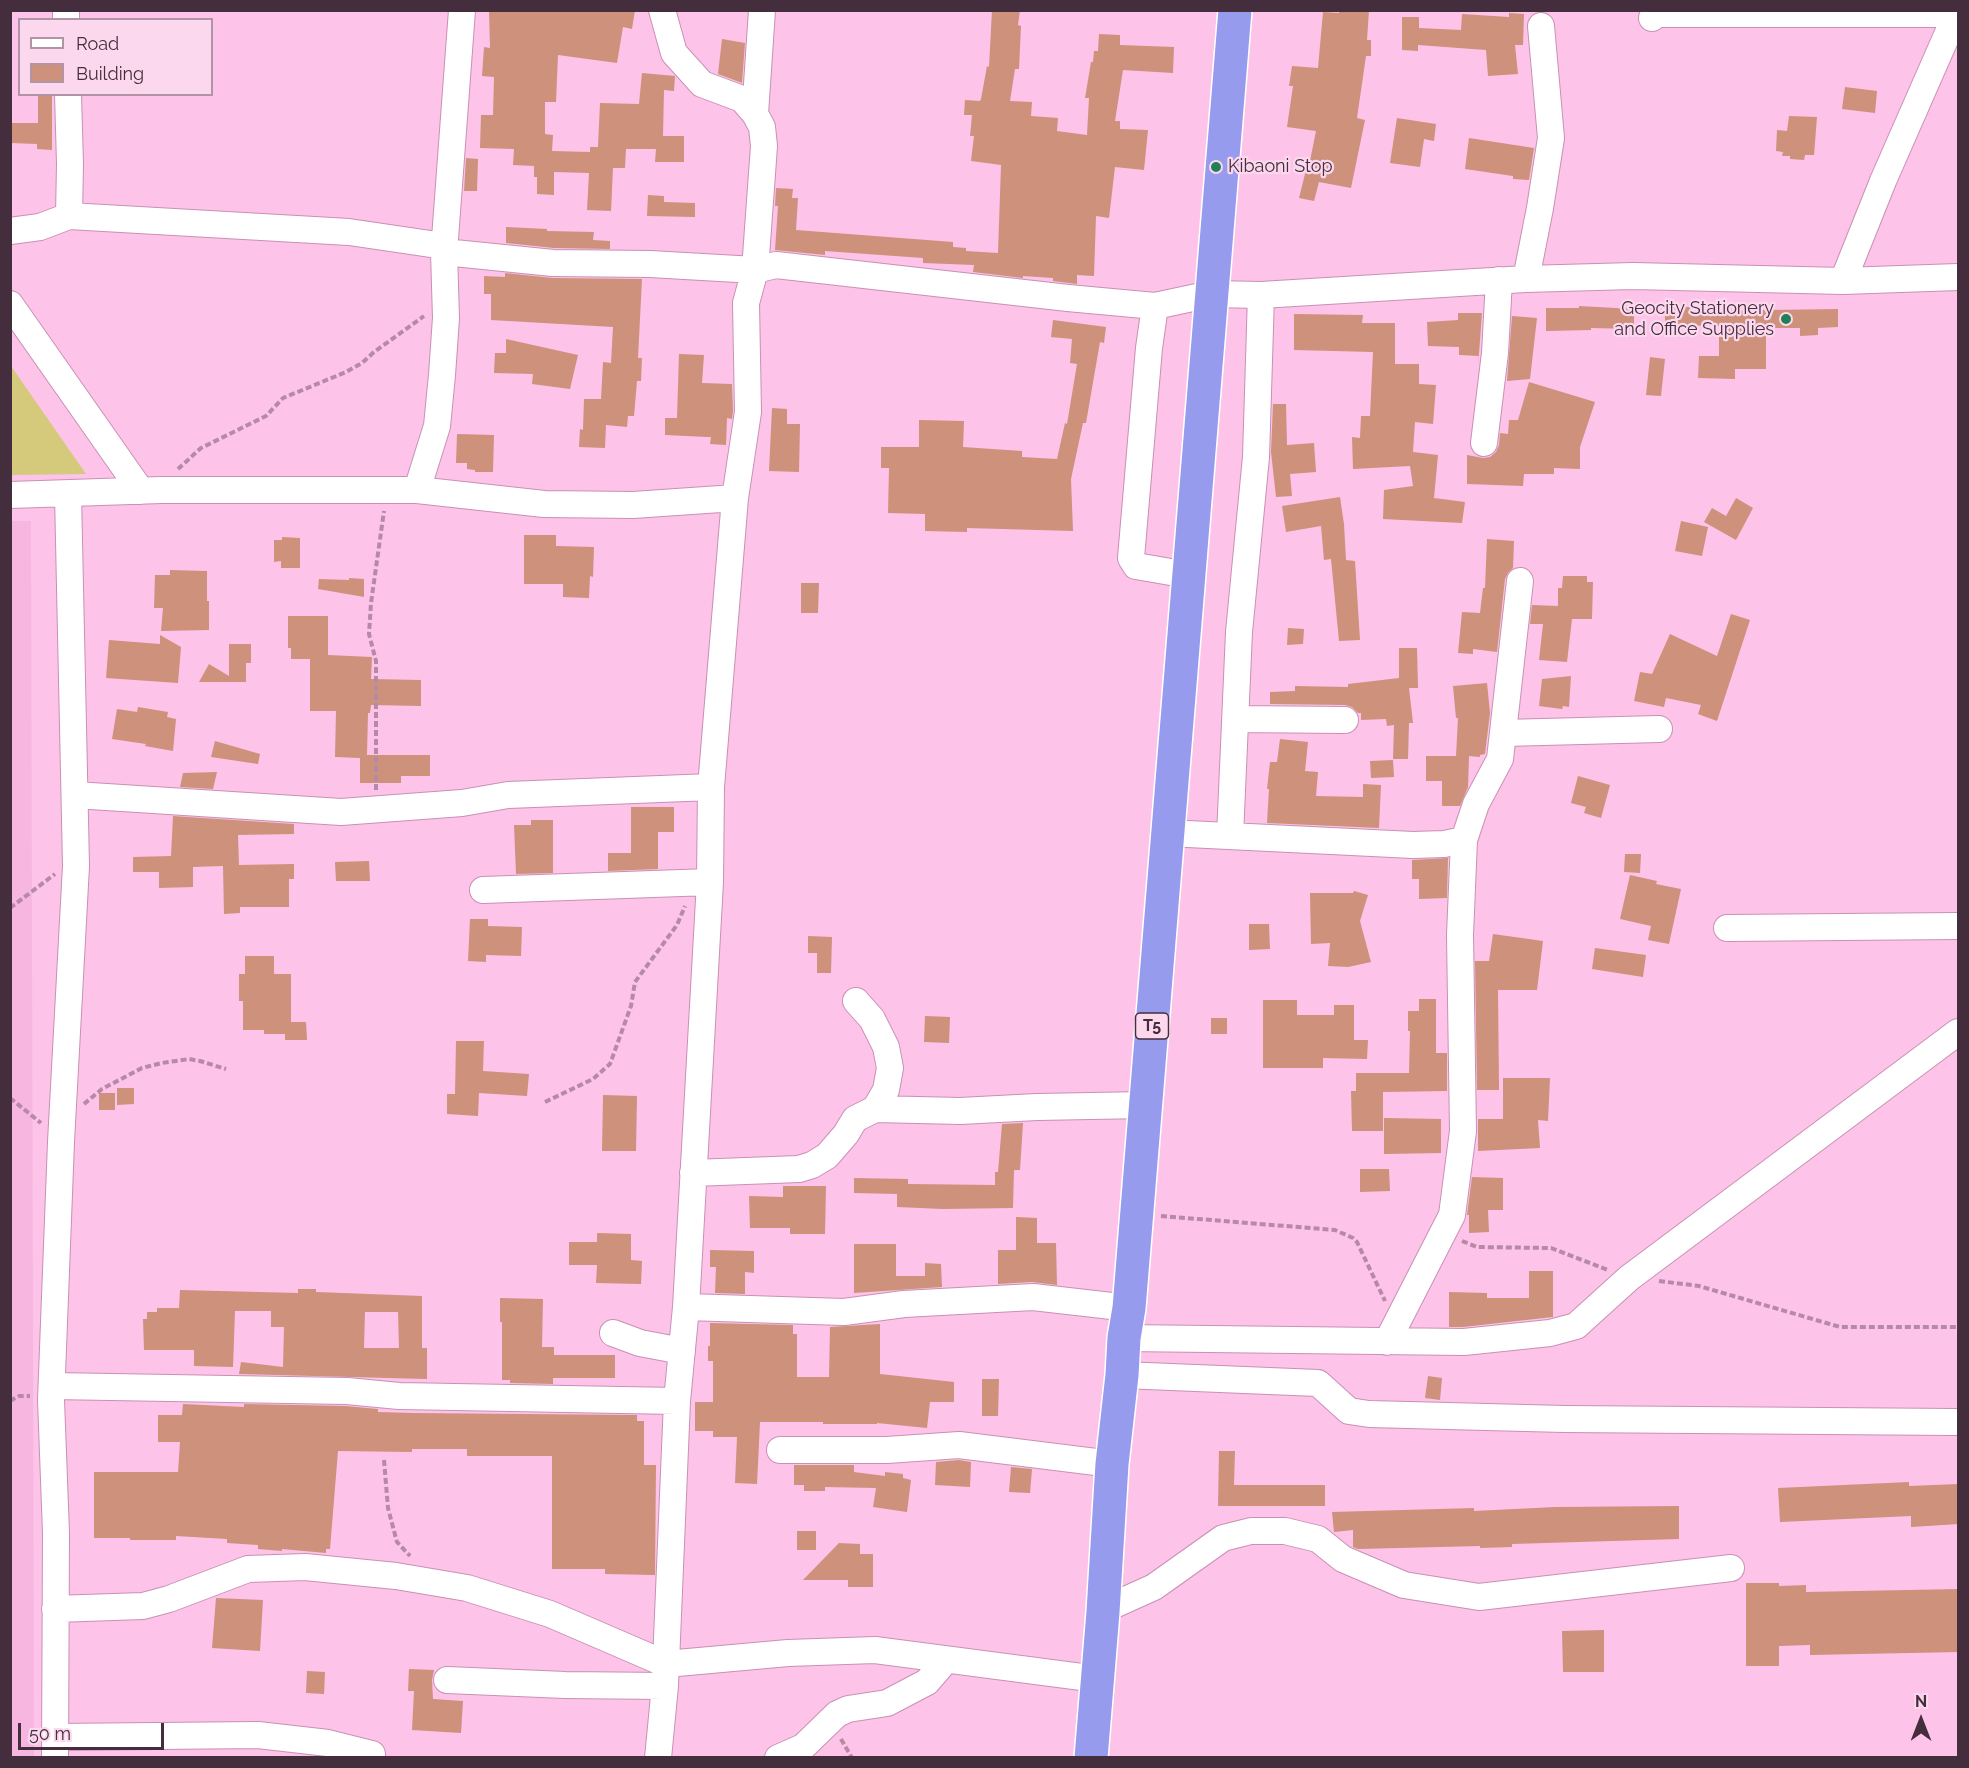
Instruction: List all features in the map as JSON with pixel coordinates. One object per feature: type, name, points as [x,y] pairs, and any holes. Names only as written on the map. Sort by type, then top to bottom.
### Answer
[{"type":"highway","name":"T5","points":[[1092,1758],[1112,1464],[1136,1214],[1235,10]]},
{"type":"street","points":[[417,490],[436,426],[446,318],[444,249],[462,10]]},
{"type":"street","points":[[658,1758],[665,1675],[677,1401],[686,1307],[693,1173],[702,882],[735,498],[748,412],[746,303],[755,270],[764,146],[762,126],[742,99],[715,91],[702,84],[674,53],[662,10]]},
{"type":"street","points":[[755,114],[762,10]]},
{"type":"street","points":[[1652,18],[1656,14],[1958,12],[1883,181],[1843,281]]},
{"type":"street","points":[[1526,279],[1551,138],[1541,26]]},
{"type":"street","points":[[68,96],[69,216]]},
{"type":"street","points":[[10,231],[40,227],[69,216],[349,232],[444,249],[553,263],[650,264],[755,270],[776,265],[1155,306],[1211,294],[1261,295],[1526,279],[1633,276],[1843,281],[1959,277]]},
{"type":"street","points":[[1484,443],[1495,353],[1499,280]]},
{"type":"street","points":[[1230,836],[1239,633],[1256,457],[1261,295]]},
{"type":"street","points":[[10,304],[151,491]]},
{"type":"street","points":[[1155,306],[1148,359],[1131,558],[1136,566],[1188,575]]},
{"type":"street","points":[[10,495],[151,491],[417,490],[544,504],[633,505],[735,498]]},
{"type":"street","points":[[68,494],[76,870],[61,1136],[52,1386],[56,1533],[55,1747],[258,1735],[328,1743],[372,1754]]},
{"type":"street","points":[[1392,1333],[1452,1215],[1463,1131],[1460,935],[1464,840],[1476,804],[1500,759],[1520,581]]},
{"type":"street","points":[[1236,719],[1345,720]]},
{"type":"street","points":[[1504,733],[1659,729]]},
{"type":"street","points":[[75,795],[341,812],[462,803],[508,795],[711,787]]},
{"type":"street","points":[[1167,833],[1413,845],[1444,844],[1464,840]]},
{"type":"street","points":[[483,890],[702,882]]},
{"type":"street","points":[[1727,928],[1959,926]]},
{"type":"street","points":[[856,1001],[872,1019],[886,1047],[890,1068],[886,1090],[876,1109]]},
{"type":"street","points":[[686,1307],[844,1312],[904,1304],[1033,1297],[1126,1323],[1392,1333],[1464,1341],[1550,1334],[1576,1326],[1629,1278],[1959,1032]]},
{"type":"street","points":[[693,1173],[799,1169],[812,1166],[827,1156],[846,1134],[855,1119],[876,1109],[960,1111],[1145,1105]]},
{"type":"street","points":[[613,1332],[640,1343],[682,1350]]},
{"type":"street","points":[[1122,1375],[1318,1383],[1350,1411],[1369,1414],[1565,1419],[1955,1422]]},
{"type":"street","points":[[52,1386],[348,1391],[399,1396],[677,1401]]},
{"type":"street","points":[[780,1450],[887,1450],[959,1445],[1112,1464]]},
{"type":"street","points":[[1103,1610],[1154,1587],[1223,1538],[1251,1531],[1285,1531],[1318,1539],[1343,1559],[1404,1585],[1479,1597],[1731,1568]]},
{"type":"street","points":[[55,1610],[143,1606],[169,1599],[248,1569],[305,1567],[396,1576],[467,1588],[550,1614],[665,1675]]},
{"type":"street","points":[[447,1680],[565,1685],[665,1675],[788,1653],[876,1650],[1097,1679]]},
{"type":"street","points":[[778,1758],[803,1747],[837,1714],[848,1709],[887,1703],[927,1682],[946,1660]]},
{"type":"path","points":[[151,491],[169,478],[201,448],[266,416],[283,398],[346,372],[446,302]]},
{"type":"path","points":[[377,810],[376,661],[369,634],[371,603],[388,490]]},
{"type":"path","points":[[10,908],[37,889],[50,876],[76,870]]},
{"type":"path","points":[[545,1102],[592,1079],[610,1064],[632,1006],[635,982],[677,924],[702,882]]},
{"type":"path","points":[[10,1098],[61,1136],[81,1107],[102,1089],[142,1068],[189,1059],[226,1069]]},
{"type":"path","points":[[1136,1214],[1335,1230],[1357,1242],[1392,1333]]},
{"type":"path","points":[[1444,1230],[1448,1235],[1477,1247],[1551,1248],[1629,1278],[1699,1286],[1840,1327],[1959,1327]]},
{"type":"path","points":[[384,1460],[388,1508],[397,1542],[411,1557]]},
{"type":"shaded area","points":[[11,366],[86,474],[11,475]]},
{"type":"shaded area","points":[[10,521],[31,521],[34,1758],[10,1757]]},
{"type":"building","points":[[489,10],[635,10],[632,29],[623,27],[617,63],[558,55],[556,102],[545,102],[545,134],[553,135],[552,151],[590,152],[590,147],[598,147],[600,103],[639,104],[642,73],[675,76],[674,91],[664,90],[663,136],[684,136],[684,162],[655,162],[656,149],[626,149],[625,168],[613,168],[611,211],[587,210],[589,173],[554,172],[554,195],[537,194],[537,177],[534,177],[534,166],[513,165],[514,149],[480,148],[481,115],[493,115],[494,77],[482,76],[484,47],[490,48]]},
{"type":"building","points":[[992,10],[1020,10],[1019,69],[1015,69],[1010,101],[1032,102],[1031,116],[1058,118],[1057,131],[1087,135],[1089,98],[1085,98],[1094,51],[1098,51],[1099,34],[1120,35],[1120,45],[1174,47],[1173,73],[1123,70],[1115,121],[1120,121],[1120,129],[1148,130],[1144,170],[1115,167],[1109,218],[1096,216],[1094,276],[1077,275],[1077,284],[1053,281],[1053,278],[1023,276],[1023,278],[973,272],[974,265],[923,263],[923,258],[825,251],[825,255],[775,250],[778,206],[775,206],[776,188],[793,189],[792,198],[798,198],[796,230],[953,242],[953,247],[966,248],[966,251],[998,253],[1001,165],[971,161],[974,136],[970,136],[972,115],[964,115],[965,100],[980,101],[981,99],[987,66],[989,67]]},
{"type":"building","points":[[1339,10],[1369,10],[1367,40],[1371,40],[1371,56],[1366,56],[1357,118],[1365,120],[1351,188],[1319,182],[1314,201],[1299,198],[1307,166],[1309,166],[1316,131],[1287,127],[1293,86],[1289,86],[1292,66],[1318,68],[1323,12],[1339,13]]},
{"type":"building","points":[[1509,13],[1524,14],[1523,45],[1515,45],[1518,74],[1488,76],[1486,50],[1418,45],[1418,51],[1402,50],[1402,17],[1419,17],[1419,28],[1461,30],[1462,14],[1509,17]]},
{"type":"building","points":[[722,39],[745,43],[742,83],[718,74]]},
{"type":"building","points":[[1845,87],[1877,91],[1875,113],[1842,109]]},
{"type":"building","points":[[38,96],[52,96],[52,150],[37,149],[37,144],[10,143],[11,123],[38,123]]},
{"type":"building","points":[[1789,116],[1817,117],[1814,155],[1805,155],[1804,160],[1790,159],[1790,156],[1782,156],[1783,152],[1776,151],[1777,130],[1787,131]]},
{"type":"building","points":[[1397,118],[1436,124],[1434,141],[1424,139],[1420,167],[1390,163]]},
{"type":"building","points":[[1469,138],[1534,148],[1529,180],[1465,169]]},
{"type":"building","points":[[466,158],[478,159],[477,191],[464,191]]},
{"type":"building","points":[[648,195],[664,196],[664,202],[695,203],[695,217],[647,216]]},
{"type":"building","points":[[506,227],[594,232],[593,240],[610,241],[610,249],[554,248],[506,243]]},
{"type":"building","points":[[505,273],[553,278],[642,279],[638,358],[642,358],[641,381],[637,381],[634,416],[628,416],[627,427],[606,425],[605,448],[579,447],[580,429],[583,430],[584,399],[601,399],[603,362],[611,363],[613,327],[491,320],[491,294],[484,294],[484,276],[505,277]]},
{"type":"building","points":[[1579,306],[1634,309],[1634,329],[1591,328],[1591,330],[1546,331],[1546,308],[1579,308]]},
{"type":"building","points":[[1665,307],[1701,307],[1701,311],[1838,309],[1838,327],[1818,328],[1818,335],[1800,336],[1800,328],[1766,328],[1766,369],[1735,369],[1735,379],[1698,378],[1699,356],[1719,356],[1719,326],[1665,325]]},
{"type":"building","points":[[1458,313],[1482,313],[1479,356],[1459,355],[1459,347],[1428,346],[1427,322],[1458,320]]},
{"type":"building","points":[[1294,314],[1363,315],[1362,323],[1395,323],[1395,364],[1419,364],[1419,384],[1436,385],[1433,424],[1415,422],[1413,452],[1438,455],[1434,498],[1465,502],[1462,523],[1383,519],[1384,490],[1413,486],[1410,466],[1353,469],[1352,437],[1360,438],[1361,416],[1370,416],[1373,352],[1294,350]]},
{"type":"building","points":[[1512,316],[1537,318],[1530,379],[1507,381]]},
{"type":"building","points":[[1053,320],[1106,327],[1104,343],[1100,342],[1086,423],[1083,423],[1071,479],[1073,531],[967,528],[967,532],[925,531],[925,514],[888,513],[889,468],[881,468],[881,447],[919,447],[919,420],[964,421],[963,447],[1022,451],[1022,457],[1057,459],[1065,423],[1067,424],[1077,364],[1070,363],[1072,339],[1051,337]]},
{"type":"building","points":[[506,339],[578,355],[570,389],[532,384],[533,374],[494,373],[495,353],[506,353]]},
{"type":"building","points":[[679,354],[704,355],[702,383],[732,384],[733,411],[732,419],[727,418],[726,445],[710,444],[711,437],[665,435],[665,418],[677,418]]},
{"type":"building","points":[[1650,357],[1665,359],[1661,396],[1646,395]]},
{"type":"building","points":[[1529,382],[1595,402],[1580,447],[1580,469],[1554,468],[1554,474],[1524,474],[1523,486],[1467,484],[1467,455],[1483,458],[1490,457],[1496,452],[1500,433],[1508,434],[1509,420],[1518,420]]},
{"type":"building","points":[[1273,404],[1286,404],[1287,445],[1314,443],[1316,472],[1290,474],[1292,496],[1276,497],[1271,452]]},
{"type":"building","points":[[772,408],[787,409],[787,424],[800,424],[799,472],[769,471]]},
{"type":"building","points":[[457,434],[494,435],[493,472],[475,472],[475,470],[467,469],[467,463],[456,463]]},
{"type":"building","points":[[1340,497],[1346,560],[1355,561],[1360,640],[1339,641],[1331,559],[1324,560],[1321,526],[1286,532],[1282,506]]},
{"type":"building","points":[[1736,498],[1753,508],[1736,540],[1704,522],[1712,508],[1726,516]]},
{"type":"building","points":[[1681,521],[1708,527],[1702,556],[1675,551]]},
{"type":"building","points":[[524,535],[556,535],[556,546],[594,547],[593,577],[590,576],[589,598],[563,597],[563,584],[524,584]]},
{"type":"building","points":[[282,537],[300,538],[300,568],[281,568],[281,561],[274,562],[274,540],[282,540]]},
{"type":"building","points":[[1487,539],[1514,541],[1513,568],[1505,579],[1497,652],[1473,649],[1473,654],[1458,653],[1462,612],[1480,613],[1483,588],[1485,588]]},
{"type":"building","points":[[170,570],[207,571],[209,630],[161,631],[163,608],[154,608],[155,575],[170,575]]},
{"type":"building","points":[[1563,576],[1587,576],[1587,582],[1593,582],[1592,619],[1572,619],[1567,662],[1539,660],[1543,624],[1530,624],[1532,605],[1558,606],[1558,588],[1562,588]]},
{"type":"building","points":[[349,578],[364,579],[364,597],[318,589],[319,579],[349,580]]},
{"type":"building","points":[[801,583],[819,583],[818,613],[801,613]]},
{"type":"building","points":[[1731,614],[1750,620],[1717,721],[1698,714],[1701,705],[1666,698],[1664,707],[1634,701],[1640,672],[1652,674],[1670,634],[1717,656]]},
{"type":"building","points":[[288,616],[328,616],[328,655],[372,657],[371,679],[421,680],[421,706],[371,705],[370,713],[368,713],[367,755],[430,755],[430,776],[401,776],[401,783],[360,783],[360,758],[335,757],[336,711],[310,711],[310,659],[291,659],[291,648],[288,648]]},
{"type":"building","points":[[1288,628],[1304,629],[1303,644],[1287,645]]},
{"type":"building","points":[[160,635],[181,647],[178,683],[106,678],[109,640],[160,644]]},
{"type":"building","points":[[229,644],[251,644],[251,663],[246,663],[246,682],[199,682],[209,664],[229,676]]},
{"type":"building","points":[[1399,648],[1417,648],[1418,688],[1409,688],[1413,723],[1409,723],[1408,759],[1393,759],[1394,725],[1387,726],[1386,719],[1361,720],[1361,713],[1345,705],[1270,704],[1270,692],[1295,691],[1295,686],[1348,687],[1348,684],[1399,678]]},
{"type":"building","points":[[1571,676],[1569,707],[1563,706],[1562,709],[1539,706],[1542,679]]},
{"type":"building","points":[[1487,683],[1490,713],[1485,754],[1480,757],[1469,756],[1468,787],[1460,806],[1442,806],[1442,781],[1426,781],[1426,756],[1456,756],[1458,718],[1456,718],[1453,686]]},
{"type":"building","points":[[138,707],[168,712],[167,717],[176,719],[173,751],[112,739],[117,709],[137,712]]},
{"type":"building","points":[[1280,739],[1308,742],[1305,771],[1318,772],[1316,796],[1363,797],[1363,784],[1381,785],[1379,828],[1267,823],[1270,762],[1277,762]]},
{"type":"building","points":[[215,741],[260,754],[258,764],[211,757]]},
{"type":"building","points":[[1393,760],[1394,777],[1371,778],[1370,761]]},
{"type":"building","points":[[217,772],[213,789],[180,787],[183,773]]},
{"type":"building","points":[[1578,776],[1610,785],[1601,818],[1584,813],[1586,807],[1571,803]]},
{"type":"building","points":[[631,807],[674,807],[674,832],[658,832],[658,869],[608,871],[608,853],[631,853]]},
{"type":"building","points":[[173,816],[294,824],[294,834],[238,835],[239,865],[294,864],[294,879],[289,879],[289,907],[240,907],[240,913],[224,914],[223,866],[193,867],[193,887],[159,888],[159,872],[133,872],[133,857],[171,856]]},
{"type":"building","points":[[531,820],[553,820],[553,873],[516,874],[514,825],[531,825]]},
{"type":"building","points":[[1625,854],[1641,854],[1640,873],[1624,872]]},
{"type":"building","points":[[1448,858],[1447,898],[1419,899],[1419,879],[1412,879],[1412,860]]},
{"type":"building","points":[[369,861],[370,881],[336,881],[335,862]]},
{"type":"building","points":[[1630,875],[1681,889],[1669,944],[1648,940],[1651,926],[1620,919]]},
{"type":"building","points":[[1354,891],[1368,895],[1360,921],[1371,962],[1348,967],[1328,966],[1330,943],[1311,944],[1310,893],[1353,893]]},
{"type":"building","points":[[470,919],[488,919],[488,926],[522,927],[521,956],[486,955],[486,962],[468,961]]},
{"type":"building","points":[[1249,924],[1269,924],[1270,949],[1249,950]]},
{"type":"building","points":[[1493,934],[1543,941],[1537,990],[1498,990],[1499,1090],[1477,1090],[1475,961],[1489,961]]},
{"type":"building","points":[[808,936],[832,937],[831,973],[817,973],[817,953],[808,953]]},
{"type":"building","points":[[1595,948],[1646,955],[1643,977],[1592,969]]},
{"type":"building","points":[[245,956],[274,956],[274,974],[291,974],[291,1022],[306,1022],[307,1040],[285,1040],[285,1034],[264,1034],[264,1030],[243,1030],[243,1001],[239,1001],[239,974],[245,974]]},
{"type":"building","points":[[1419,999],[1436,999],[1436,1053],[1447,1053],[1447,1091],[1383,1092],[1383,1131],[1352,1131],[1351,1091],[1356,1091],[1356,1073],[1409,1073],[1408,1011],[1419,1011]]},
{"type":"building","points":[[1263,1000],[1297,1000],[1297,1015],[1334,1015],[1334,1005],[1354,1005],[1354,1040],[1368,1040],[1367,1059],[1323,1058],[1323,1068],[1263,1068]]},
{"type":"building","points":[[925,1016],[950,1017],[949,1043],[924,1042]]},
{"type":"building","points":[[1211,1018],[1227,1018],[1227,1034],[1211,1034]]},
{"type":"building","points":[[456,1041],[484,1041],[483,1071],[529,1074],[527,1096],[479,1093],[478,1116],[447,1114],[447,1094],[455,1094]]},
{"type":"building","points":[[1503,1078],[1550,1078],[1548,1121],[1538,1120],[1540,1148],[1478,1151],[1478,1119],[1503,1119]]},
{"type":"building","points":[[117,1088],[134,1088],[134,1104],[117,1105]]},
{"type":"building","points":[[99,1093],[115,1093],[115,1110],[99,1110]]},
{"type":"building","points":[[603,1095],[637,1096],[636,1151],[602,1151]]},
{"type":"building","points":[[1384,1118],[1441,1119],[1441,1153],[1384,1154]]},
{"type":"building","points":[[1023,1123],[1020,1170],[1014,1170],[1013,1208],[897,1207],[897,1194],[854,1193],[854,1178],[908,1179],[908,1184],[995,1185],[1002,1124]]},
{"type":"building","points":[[1360,1169],[1389,1169],[1390,1191],[1360,1192]]},
{"type":"building","points":[[1472,1177],[1503,1178],[1503,1210],[1488,1210],[1489,1232],[1469,1233],[1469,1215],[1467,1215]]},
{"type":"building","points":[[783,1186],[826,1186],[825,1234],[790,1234],[790,1228],[750,1228],[749,1196],[783,1197]]},
{"type":"building","points":[[1016,1217],[1037,1218],[1037,1243],[1056,1243],[1057,1285],[1032,1282],[998,1284],[998,1250],[1016,1250]]},
{"type":"building","points":[[597,1233],[631,1234],[631,1260],[642,1261],[641,1284],[596,1283],[597,1265],[569,1265],[569,1242],[597,1242]]},
{"type":"building","points":[[854,1244],[896,1244],[896,1276],[925,1276],[925,1263],[941,1264],[942,1287],[854,1293]]},
{"type":"building","points":[[710,1250],[754,1251],[754,1273],[745,1272],[745,1294],[715,1293],[716,1267],[710,1267]]},
{"type":"building","points":[[1529,1271],[1553,1271],[1553,1317],[1449,1327],[1449,1292],[1487,1293],[1487,1298],[1529,1298]]},
{"type":"building","points":[[298,1289],[316,1289],[316,1292],[422,1296],[422,1348],[427,1348],[427,1379],[239,1374],[241,1362],[283,1367],[284,1327],[271,1327],[271,1311],[235,1311],[233,1367],[194,1366],[194,1350],[144,1350],[143,1319],[147,1319],[147,1312],[157,1312],[157,1308],[179,1308],[180,1290],[298,1293]],"holes":[[[365,1312],[398,1312],[399,1348],[364,1348]]]},
{"type":"building","points":[[500,1298],[543,1299],[542,1347],[554,1347],[554,1355],[615,1355],[615,1378],[553,1378],[553,1384],[510,1383],[510,1380],[502,1380]]},
{"type":"building","points":[[710,1323],[793,1325],[793,1334],[797,1334],[797,1377],[829,1377],[830,1327],[880,1324],[880,1374],[954,1382],[954,1402],[930,1402],[927,1428],[877,1423],[760,1422],[757,1484],[735,1483],[737,1437],[713,1437],[713,1431],[695,1431],[695,1402],[713,1402],[713,1361],[708,1361]]},
{"type":"building","points":[[1428,1376],[1442,1378],[1440,1400],[1425,1398]]},
{"type":"building","points":[[982,1379],[999,1379],[998,1416],[982,1416]]},
{"type":"building","points":[[183,1404],[244,1407],[244,1404],[346,1406],[378,1409],[378,1412],[412,1413],[637,1415],[637,1421],[644,1421],[644,1465],[656,1465],[655,1575],[605,1574],[605,1569],[552,1569],[552,1456],[467,1456],[467,1449],[412,1449],[412,1452],[338,1451],[330,1549],[326,1549],[326,1553],[258,1549],[258,1545],[227,1543],[227,1539],[176,1536],[176,1540],[94,1538],[94,1472],[178,1472],[180,1442],[158,1442],[158,1415],[182,1415]]},
{"type":"building","points":[[1219,1451],[1235,1451],[1234,1485],[1325,1485],[1325,1506],[1218,1506]]},
{"type":"building","points":[[959,1460],[971,1462],[970,1487],[935,1485],[936,1462]]},
{"type":"building","points":[[794,1465],[854,1465],[854,1472],[885,1476],[885,1472],[903,1474],[903,1478],[911,1480],[907,1512],[873,1507],[876,1488],[825,1487],[825,1491],[804,1491],[804,1485],[794,1485]]},
{"type":"building","points":[[1011,1467],[1032,1469],[1030,1493],[1009,1492]]},
{"type":"building","points":[[1909,1482],[1909,1486],[1959,1484],[1959,1524],[1911,1527],[1911,1516],[1780,1522],[1778,1488]]},
{"type":"building","points":[[1679,1506],[1679,1539],[1512,1544],[1512,1547],[1480,1548],[1480,1546],[1358,1549],[1353,1547],[1353,1530],[1334,1532],[1332,1512],[1474,1508],[1474,1511],[1555,1507]]},
{"type":"building","points":[[797,1531],[816,1531],[816,1550],[797,1550]]},
{"type":"building","points":[[839,1543],[860,1544],[860,1554],[873,1554],[873,1587],[848,1587],[848,1580],[803,1580]]},
{"type":"building","points":[[1746,1583],[1779,1583],[1779,1586],[1806,1585],[1806,1592],[1959,1589],[1959,1652],[1810,1655],[1810,1645],[1779,1646],[1779,1666],[1746,1666]]},
{"type":"building","points":[[216,1598],[263,1600],[260,1651],[212,1648]]},
{"type":"building","points":[[1604,1630],[1604,1672],[1563,1672],[1562,1631]]},
{"type":"building","points":[[409,1669],[434,1670],[433,1699],[463,1701],[461,1733],[412,1730],[414,1691],[408,1691]]},
{"type":"building","points":[[307,1671],[325,1672],[324,1694],[306,1693]]},
{"type":"place","name":"Kibaoni Stop","points":[[1216,167]]},
{"type":"place","name":"Geocity Stationery and Office Supplies","points":[[1786,319]]}]
